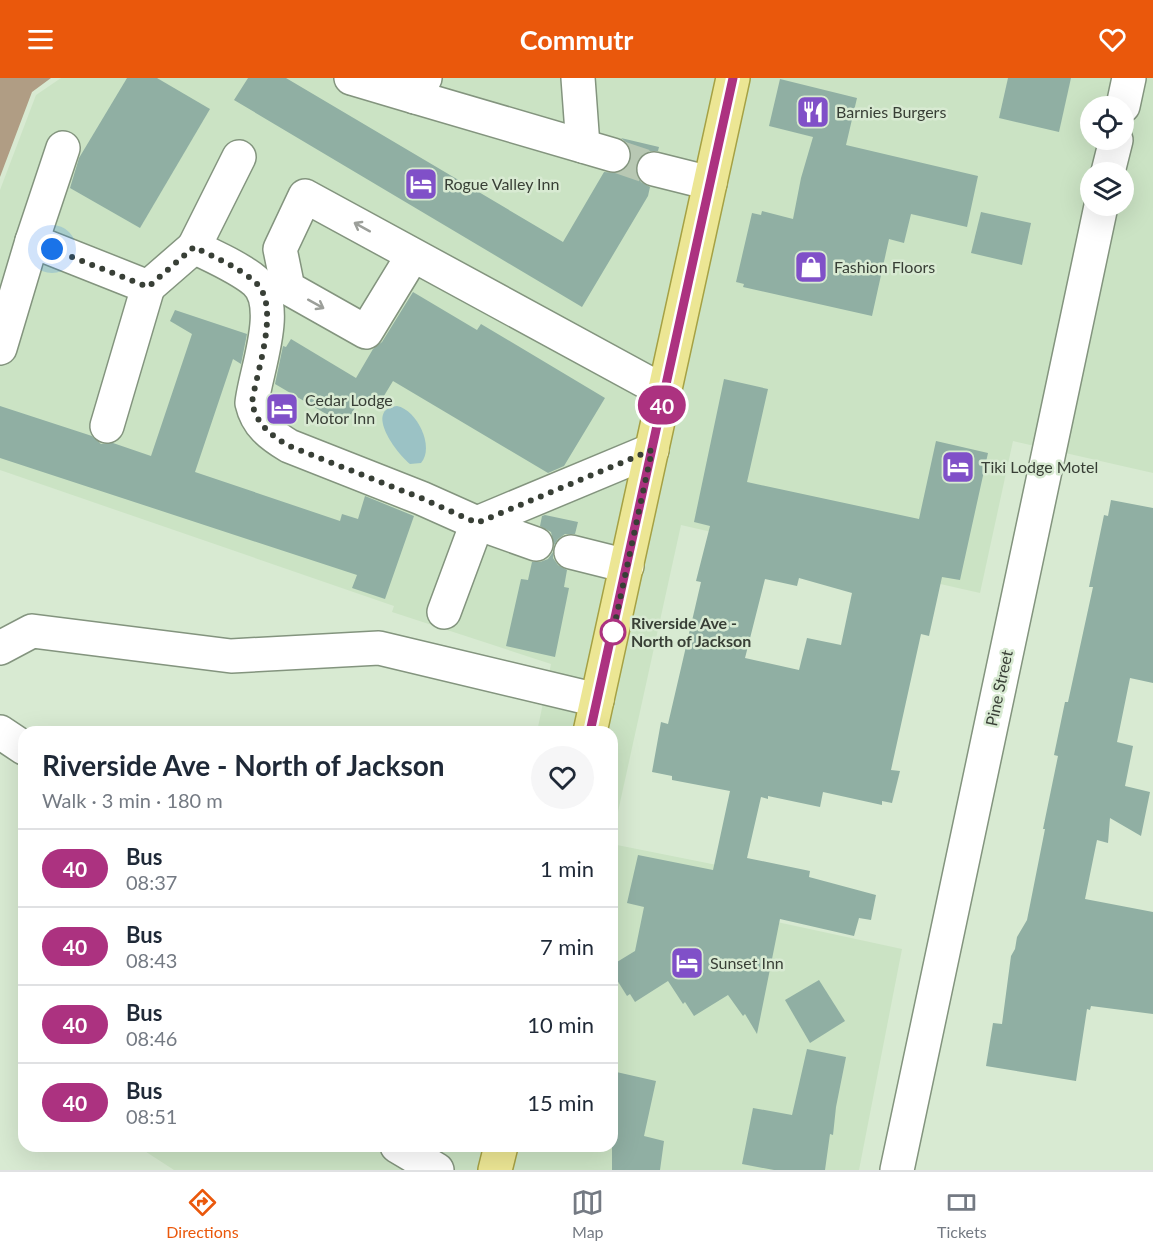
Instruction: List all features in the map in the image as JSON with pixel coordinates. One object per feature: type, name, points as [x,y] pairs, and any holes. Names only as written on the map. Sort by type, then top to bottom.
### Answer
[{"type":"main road","points":[[591,726],[733,78]]},
{"type":"main road","points":[[495,1170],[500,1152]]},
{"type":"street","points":[[351,78],[420,88],[598,151],[578,78]]},
{"type":"street","points":[[1125,96],[1129,78]]},
{"type":"street","points":[[0,348],[63,148]]},
{"type":"street","points":[[107,426],[148,287],[194,247],[239,157]]},
{"type":"street","points":[[654,169],[710,183]]},
{"type":"street","name":"Pine Street","points":[[897,1170],[1099,216]]},
{"type":"street","points":[[32,241],[148,287]]},
{"type":"street","points":[[194,247],[247,276],[263,291],[268,324],[252,403],[254,413],[261,425],[272,436],[289,446],[421,498],[477,523],[536,544]]},
{"type":"street","points":[[413,255],[664,392]]},
{"type":"street","points":[[444,612],[477,523],[652,450]]},
{"type":"street","points":[[571,552],[627,566]]},
{"type":"street","points":[[0,648],[32,631],[231,656],[379,648],[597,700]]},
{"type":"street","points":[[0,732],[18,744]]},
{"type":"street","points":[[407,1152],[437,1170]]},
{"type":"shaded area","points":[[0,78],[51,78],[32,92],[0,177]]},
{"type":"shaded area","points":[[61,78],[1153,78],[1153,473],[1013,441],[980,593],[681,525],[618,812],[618,726],[538,726],[551,664],[392,612],[394,606],[0,470],[0,190],[36,95]]},
{"type":"shaded area","points":[[618,845],[752,872],[745,915],[902,949],[859,1170],[174,1170],[146,1152],[618,1152]]},
{"type":"water","points":[[397,406],[411,414],[422,430],[426,448],[421,463],[410,464],[404,459],[386,432],[383,415],[387,409]]},
{"type":"building","points":[[127,78],[157,78],[210,109],[140,228],[70,188],[79,158]]},
{"type":"building","name":"Rogue Valley Inn","points":[[248,78],[286,78],[563,242],[604,172],[618,173],[625,169],[631,161],[631,150],[621,138],[659,147],[658,151],[648,151],[641,156],[636,165],[636,174],[641,182],[650,187],[648,196],[582,307],[234,100]]},
{"type":"building","points":[[1008,78],[1071,78],[1059,132],[999,118]]},
{"type":"building","points":[[780,79],[857,98],[846,145],[978,176],[967,227],[911,214],[904,243],[889,239],[872,316],[743,287],[744,284],[736,282],[752,213],[761,215],[762,211],[793,219],[801,178],[813,137],[769,126]]},
{"type":"building","points":[[981,212],[1031,223],[1022,265],[971,253]]},
{"type":"building","points":[[413,292],[477,330],[481,324],[605,398],[564,466],[548,473],[393,381],[376,409],[360,399],[345,425],[275,384],[283,346],[286,347],[291,339],[356,378],[373,349],[382,342]]},
{"type":"building","points":[[175,310],[247,334],[241,364],[233,359],[195,472],[340,521],[342,514],[358,519],[365,496],[414,516],[385,599],[352,588],[357,575],[0,458],[0,406],[92,436],[101,444],[113,443],[151,456],[192,334],[170,321]]},
{"type":"building","points":[[724,379],[768,389],[747,482],[919,519],[936,441],[988,453],[960,580],[942,577],[929,636],[921,634],[891,770],[900,771],[892,803],[882,801],[882,805],[823,792],[820,807],[768,796],[768,799],[761,797],[747,858],[810,871],[809,877],[876,895],[871,920],[859,918],[854,936],[780,919],[757,1034],[745,1014],[743,1016],[728,995],[694,1016],[668,981],[635,1002],[630,994],[627,996],[618,982],[618,961],[635,951],[644,907],[627,903],[638,855],[713,870],[730,791],[672,780],[672,776],[652,772],[661,722],[668,724],[701,582],[696,581],[710,526],[694,522]],"holes":[[[799,578],[852,593],[841,645],[807,638],[799,670],[745,658],[765,579],[797,586]]]},
{"type":"building","points":[[1111,500],[1153,508],[1153,683],[1130,678],[1117,742],[1133,746],[1125,786],[1150,792],[1141,836],[1110,818],[1108,843],[1097,840],[1085,899],[1153,912],[1153,1014],[1091,1006],[1090,1010],[1087,1009],[1076,1081],[986,1066],[993,1023],[1002,1024],[1011,956],[1017,937],[1027,920],[1058,756],[1054,755],[1093,587],[1089,587],[1104,515],[1108,516]]},
{"type":"building","points":[[542,516],[578,522],[575,534],[565,534],[554,545],[551,532],[540,526]]},
{"type":"building","points":[[553,552],[553,558],[558,565],[567,570],[564,587],[569,588],[555,657],[506,646],[521,579],[528,580],[532,562],[548,559]]},
{"type":"building","points":[[819,980],[845,1021],[810,1043],[785,1000]]},
{"type":"building","points":[[807,1049],[846,1057],[825,1170],[774,1170],[742,1164],[753,1108],[792,1115]]},
{"type":"building","points":[[618,1072],[656,1081],[644,1136],[664,1141],[660,1170],[612,1170],[612,1152],[618,1152]]},
{"type":"tunnel","points":[[613,155],[654,169]]},
{"type":"bus line","name":"40","points":[[591,726],[733,78]]},
{"type":"place","name":"Barnies Burgers","points":[[813,112]]},
{"type":"place","name":"Rogue Valley Inn","points":[[421,184]]},
{"type":"place","name":"Fashion Floors","points":[[811,267]]},
{"type":"place","name":"Cedar Lodge Motor Inn","points":[[282,409]]},
{"type":"place","name":"Tiki Lodge Motel","points":[[958,467]]},
{"type":"place","name":"Riverside Ave - North of Jackson","points":[[613,632]]},
{"type":"place","name":"Sunset Inn","points":[[687,963]]},
{"type":"route","points":[[52,249],[148,287],[194,247],[247,276],[257,283],[266,300],[268,324],[252,403],[254,413],[261,425],[272,436],[289,446],[421,498],[477,523],[652,450],[613,632]]}]
